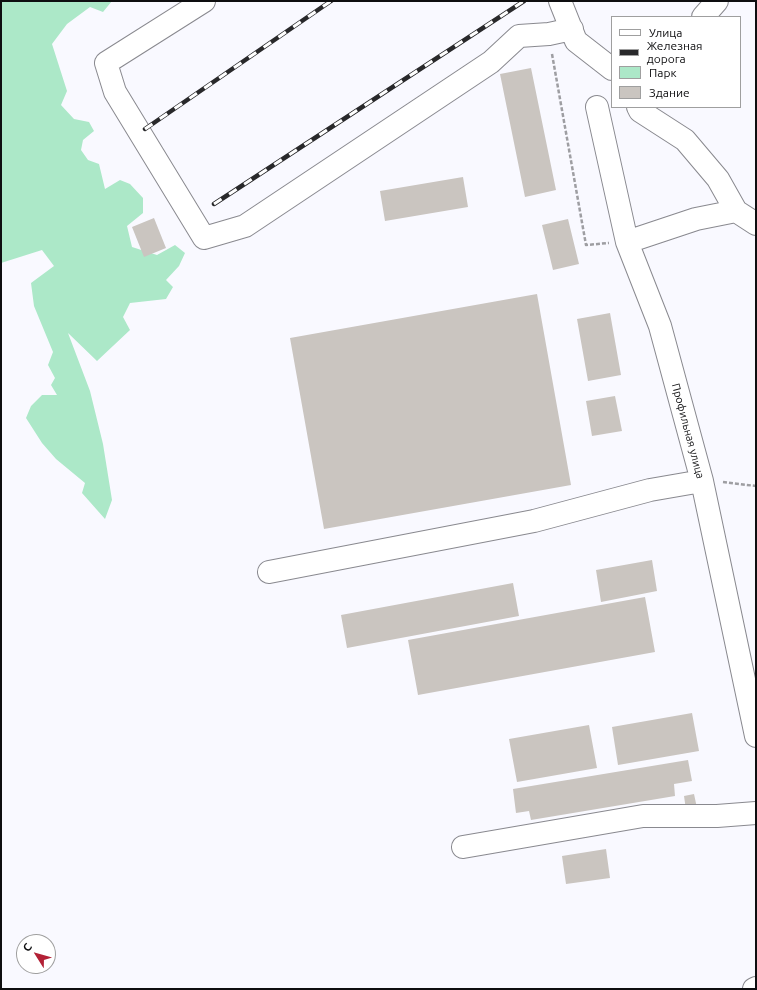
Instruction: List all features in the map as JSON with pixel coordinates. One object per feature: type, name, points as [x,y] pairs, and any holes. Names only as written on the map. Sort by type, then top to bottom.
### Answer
[{"type":"street","points":[[204,1],[106,63],[115,92],[204,238],[245,226],[491,62],[519,36],[549,34],[572,28]]},
{"type":"street","points":[[560,1],[576,40],[611,68]]},
{"type":"street","points":[[704,16],[717,1]]},
{"type":"street","name":"Профильная улица","points":[[596,107],[627,242],[660,326],[702,481],[756,736]]},
{"type":"street","points":[[638,108],[640,111],[685,140],[718,179],[736,211],[756,224]]},
{"type":"street","points":[[627,242],[696,219],[736,211]]},
{"type":"street","points":[[269,572],[534,521],[650,490],[702,481]]},
{"type":"street","points":[[463,847],[643,816],[717,816],[756,813]]},
{"type":"path","points":[[549,34],[586,245],[627,242]]},
{"type":"path","points":[[702,481],[756,486]]},
{"type":"green space","points":[[1,1],[112,1],[103,12],[90,7],[67,24],[52,44],[67,91],[61,105],[74,119],[89,122],[94,131],[83,140],[81,150],[88,160],[99,164],[105,189],[120,180],[130,184],[143,198],[143,213],[127,226],[132,247],[157,255],[175,245],[185,253],[179,266],[166,280],[173,287],[166,299],[130,303],[123,317],[130,330],[97,361],[68,333],[90,391],[103,444],[112,500],[105,519],[82,493],[85,483],[56,459],[42,443],[26,418],[31,406],[42,395],[57,395],[51,385],[55,378],[48,365],[53,352],[34,306],[31,283],[54,266],[42,250],[1,263]]},
{"type":"building","points":[[531,68],[556,190],[525,197],[500,74]]},
{"type":"building","points":[[463,177],[468,207],[385,221],[380,191]]},
{"type":"building","points":[[154,218],[166,248],[144,257],[132,227]]},
{"type":"building","points":[[568,219],[579,264],[553,270],[542,225]]},
{"type":"building","points":[[537,294],[571,485],[324,529],[290,338]]},
{"type":"building","points":[[610,313],[621,375],[588,381],[577,319]]},
{"type":"building","points":[[615,396],[622,431],[592,436],[586,401]]},
{"type":"building","points":[[652,560],[657,591],[601,602],[596,570]]},
{"type":"building","points":[[513,583],[519,616],[347,648],[341,615]]},
{"type":"building","points":[[645,597],[655,652],[418,695],[408,640]]},
{"type":"building","points":[[692,713],[699,751],[618,765],[612,727]]},
{"type":"building","points":[[589,725],[597,768],[517,782],[509,739]]},
{"type":"building","points":[[688,760],[692,781],[674,784],[675,796],[531,820],[529,811],[516,813],[513,789]]},
{"type":"building","points":[[694,794],[697,808],[686,810],[684,796]]},
{"type":"building","points":[[606,849],[610,878],[566,884],[562,856]]},
{"type":"railway","points":[[145,129],[331,1]]},
{"type":"railway","points":[[214,204],[524,1]]}]
